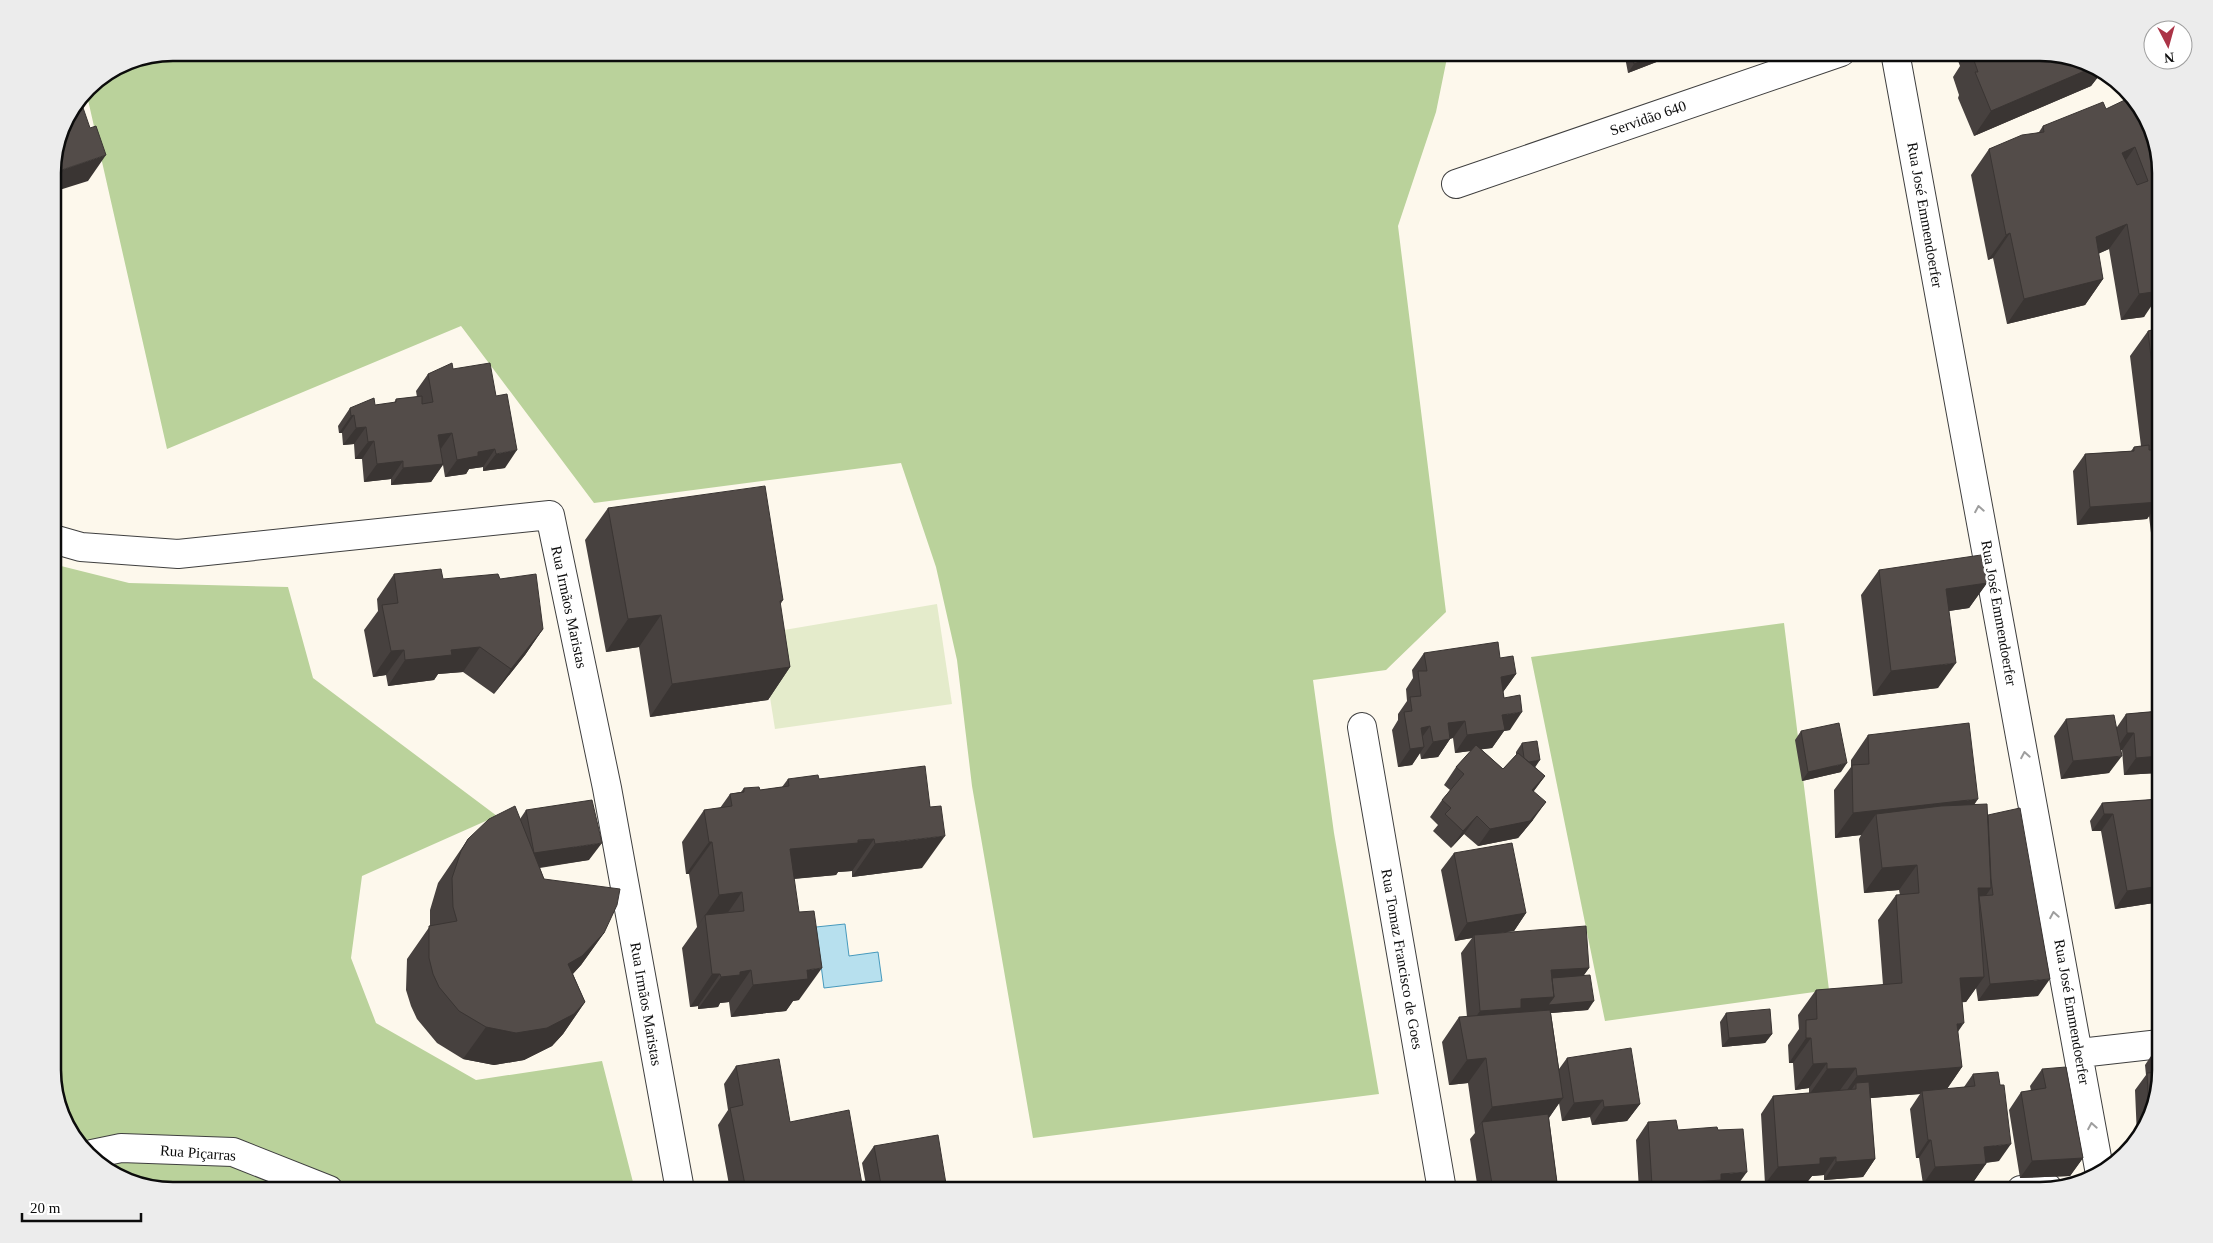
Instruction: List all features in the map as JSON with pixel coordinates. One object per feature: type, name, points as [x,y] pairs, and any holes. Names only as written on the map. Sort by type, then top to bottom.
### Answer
[{"type":"street","name":"Servidão 640","points":[[1456,184],[1815,61]]},
{"type":"street","name":"Rua José Emmendoerfer","points":[[1897,61],[2080,1053],[2099,1165]]},
{"type":"street","name":"Rua Irmãos Maristas","points":[[61,541],[81,547],[178,554],[550,515],[607,788],[679,1182]]},
{"type":"street","name":"Rua Tomaz Francisco de Goes","points":[[1362,727],[1441,1182]]},
{"type":"street","points":[[2080,1053],[2152,1045]]},
{"type":"street","name":"Rua Piçarras","points":[[98,1153],[121,1148],[234,1152],[309,1182]]},
{"type":"green space","points":[[173,61],[1446,61],[1436,112],[1398,226],[1446,612],[1386,670],[1313,680],[1334,833],[1379,1094],[1033,1138],[972,786],[957,660],[936,567],[901,463],[594,503],[461,326],[167,449],[88,100],[111,80],[137,67]]},
{"type":"green space","points":[[61,566],[129,583],[288,587],[313,678],[497,816],[362,876],[351,958],[376,1023],[476,1080],[602,1061],[633,1182],[173,1182],[144,1178],[130,1173],[105,1159],[94,1149],[80,1132],[67,1106],[61,1077]]},
{"type":"green space","points":[[937,604],[952,704],[775,729],[760,634]]},
{"type":"green space","points":[[1784,623],[1829,990],[1605,1021],[1531,657]]},
{"type":"water","points":[[845,924],[849,956],[878,952],[882,981],[824,988],[816,927]]},
{"type":"building","points":[[1974,61],[2054,62],[2085,71],[1991,111],[1975,72],[1978,72]]},
{"type":"building","points":[[2125,100],[2137,117],[2150,151],[2152,166],[2152,292],[2139,294],[2127,224],[2096,237],[2103,279],[2024,299],[2010,233],[2006,235],[1989,149],[2022,135],[2044,132],[2043,126],[2103,102],[2106,109]],"holes":[[[2135,147],[2148,181],[2137,185],[2122,153]]]},
{"type":"building","points":[[83,107],[90,128],[96,126],[106,155],[61,170],[65,144],[70,130]]},
{"type":"building","points":[[2152,330],[2152,366],[2148,331]]},
{"type":"building","points":[[452,363],[453,369],[490,363],[496,396],[507,394],[517,450],[496,454],[495,449],[478,452],[478,456],[457,460],[452,433],[438,435],[443,464],[403,468],[403,461],[377,464],[374,441],[368,442],[366,427],[356,428],[354,415],[351,416],[350,408],[374,398],[375,405],[396,402],[396,399],[422,396],[422,404],[433,402],[428,374]]},
{"type":"building","points":[[2149,445],[2149,450],[2152,450],[2152,503],[2090,507],[2085,454],[2134,451],[2134,447]]},
{"type":"building","points":[[765,486],[783,600],[780,601],[790,667],[672,684],[661,615],[628,619],[608,508]]},
{"type":"building","points":[[1981,555],[1987,583],[1946,589],[1956,663],[1891,671],[1879,570]]},
{"type":"building","points":[[441,569],[443,579],[498,574],[500,579],[536,574],[543,629],[511,669],[480,647],[451,650],[452,655],[405,660],[404,650],[391,651],[382,605],[398,603],[394,574]]},
{"type":"building","points":[[1498,642],[1500,658],[1513,656],[1516,674],[1501,677],[1504,698],[1520,695],[1522,712],[1502,715],[1505,730],[1467,735],[1465,721],[1448,723],[1450,739],[1433,742],[1430,726],[1421,728],[1424,747],[1410,749],[1404,712],[1412,711],[1410,697],[1421,696],[1418,671],[1427,671],[1424,653]]},
{"type":"building","points":[[2152,712],[2152,757],[2136,758],[2134,733],[2127,733],[2126,714]]},
{"type":"building","points":[[2114,715],[2122,756],[2073,761],[2066,719]]},
{"type":"building","points":[[1839,723],[1847,763],[1808,772],[1801,731]]},
{"type":"building","points":[[1969,723],[1978,799],[1853,813],[1852,765],[1869,764],[1868,735]]},
{"type":"building","points":[[1537,741],[1540,760],[1529,762],[1524,758],[1522,743]]},
{"type":"building","points":[[1476,745],[1503,769],[1518,753],[1545,776],[1532,790],[1546,802],[1530,821],[1490,829],[1477,816],[1463,831],[1445,814],[1451,808],[1442,800],[1464,774],[1456,767]]},
{"type":"building","points":[[925,766],[930,807],[941,806],[945,836],[875,844],[874,839],[858,840],[858,843],[790,849],[799,912],[814,911],[822,968],[807,970],[808,979],[753,985],[751,970],[740,972],[740,975],[721,977],[720,974],[712,974],[705,915],[744,911],[742,892],[719,895],[712,842],[709,842],[704,810],[732,806],[730,794],[744,792],[744,788],[759,787],[760,790],[789,786],[788,779],[818,775],[819,779]]},
{"type":"building","points":[[592,800],[602,843],[534,853],[526,810]]},
{"type":"building","points":[[2152,800],[2152,887],[2127,891],[2113,814],[2104,814],[2102,803]]},
{"type":"building","points":[[1987,804],[1991,888],[1978,888],[1984,977],[1960,978],[1964,1023],[1957,1024],[1962,1067],[1857,1076],[1856,1068],[1827,1069],[1827,1063],[1813,1064],[1811,1038],[1806,1038],[1806,1020],[1817,1019],[1816,990],[1902,983],[1896,895],[1919,893],[1917,865],[1882,868],[1876,814],[1941,806]]},
{"type":"building","points":[[515,806],[544,879],[620,889],[617,905],[604,933],[582,956],[568,964],[585,1002],[574,1014],[547,1028],[516,1033],[486,1027],[459,1011],[439,987],[429,958],[429,926],[457,921],[453,907],[452,878],[461,851],[468,839],[489,819]]},
{"type":"building","points":[[2020,808],[2050,979],[1990,984],[1979,896],[1993,895],[1988,815]]},
{"type":"building","points":[[1512,843],[1526,913],[1467,923],[1454,853]]},
{"type":"building","points":[[1586,926],[1589,968],[1551,970],[1554,997],[1521,999],[1521,1008],[1480,1011],[1474,935]]},
{"type":"building","points":[[1590,975],[1594,1001],[1548,1005],[1554,997],[1552,978]]},
{"type":"building","points":[[1770,1009],[1772,1034],[1729,1038],[1726,1013]]},
{"type":"building","points":[[1550,1010],[1563,1098],[1492,1107],[1486,1058],[1467,1060],[1459,1017]]},
{"type":"building","points":[[1631,1048],[1640,1104],[1604,1107],[1603,1100],[1574,1103],[1567,1058]]},
{"type":"building","points":[[779,1059],[790,1122],[849,1110],[862,1182],[744,1182],[730,1108],[743,1105],[736,1066]]},
{"type":"building","points":[[2066,1067],[2083,1158],[2032,1161],[2021,1092],[2046,1088],[2042,1069]]},
{"type":"building","points":[[1998,1072],[2000,1085],[2004,1085],[2011,1144],[1984,1147],[1986,1164],[1935,1167],[1931,1140],[1928,1140],[1922,1091],[1975,1086],[1973,1074]]},
{"type":"building","points":[[2147,1073],[2152,1073],[2148,1098]]},
{"type":"building","points":[[1869,1082],[1875,1159],[1836,1162],[1836,1157],[1820,1158],[1820,1164],[1778,1167],[1773,1096],[1856,1089],[1856,1083]]},
{"type":"building","points":[[1548,1114],[1557,1182],[1492,1182],[1482,1122]]},
{"type":"building","points":[[1676,1120],[1678,1130],[1717,1127],[1718,1130],[1743,1129],[1747,1172],[1721,1174],[1721,1180],[1652,1182],[1648,1122]]},
{"type":"building","points":[[938,1135],[946,1182],[881,1182],[874,1146]]}]
